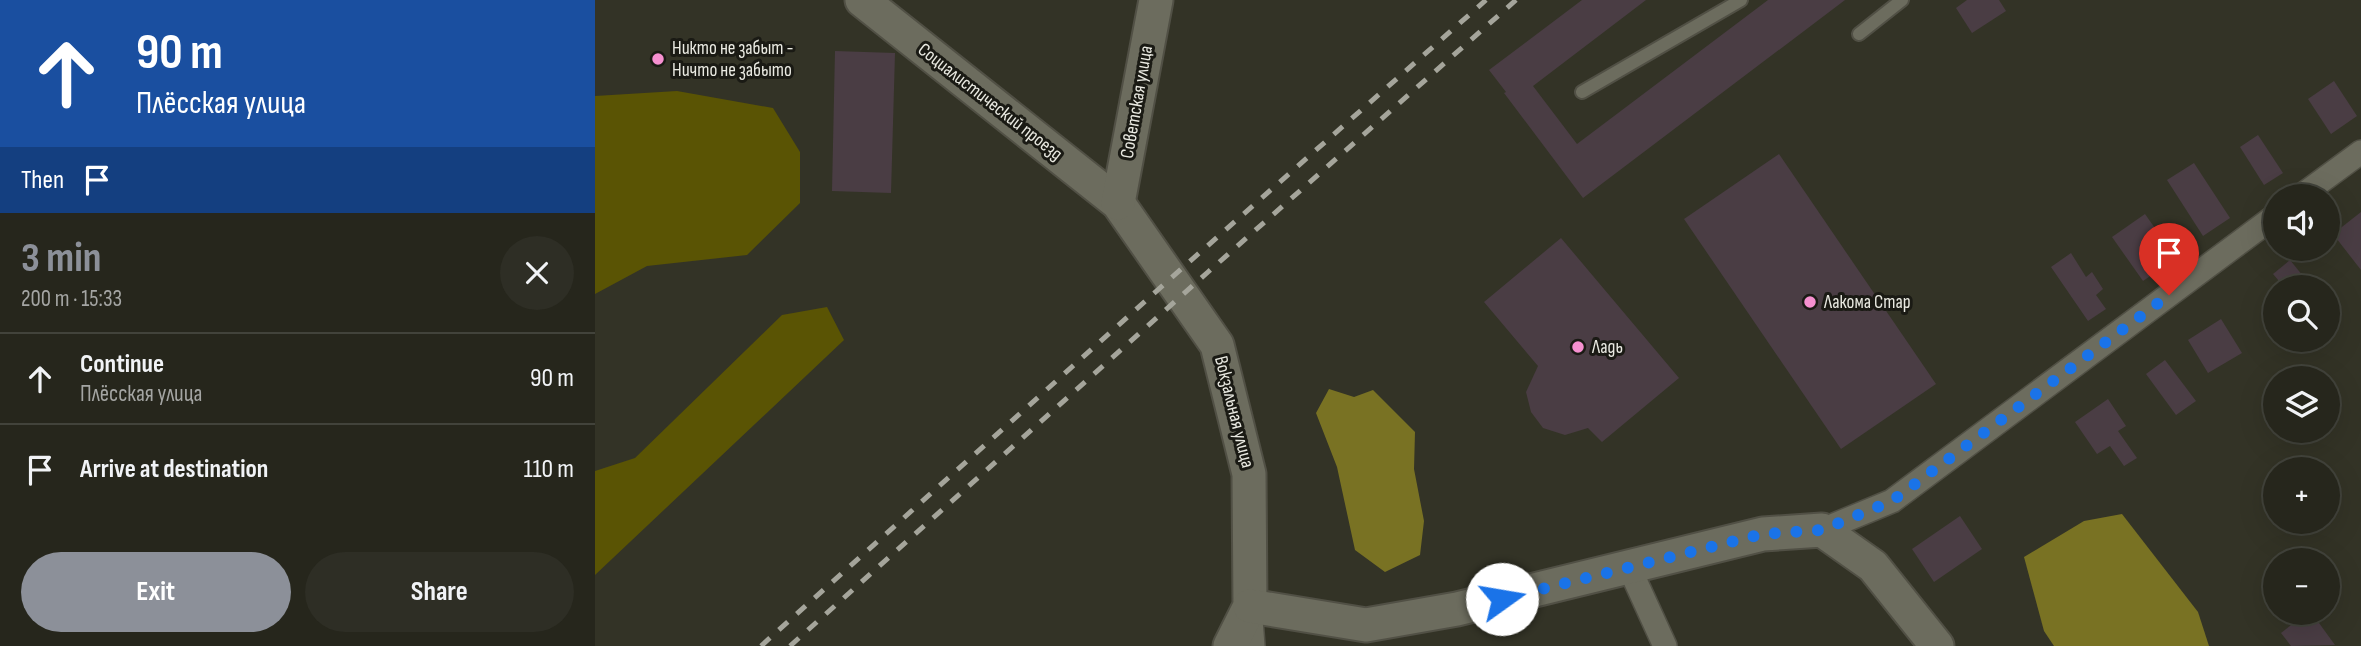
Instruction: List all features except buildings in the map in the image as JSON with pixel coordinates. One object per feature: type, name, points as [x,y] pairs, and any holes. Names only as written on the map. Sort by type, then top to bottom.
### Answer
[{"type":"main road","name":"Социалистический проезд","points":[[862,0],[1118,203]]},
{"type":"main road","name":"Советская улица","points":[[1118,203],[1156,0]]},
{"type":"main road","name":"Вокзальная улица","points":[[1118,203],[1217,345],[1249,474],[1250,606],[1230,646]]},
{"type":"main road","points":[[1250,606],[1366,625],[1457,609],[1763,534],[1822,530],[1873,566],[1937,646]]},
{"type":"street","points":[[2317,184],[2361,152]]},
{"type":"street","points":[[1822,530],[1892,501],[2263,225]]},
{"type":"street","points":[[1629,567],[1665,646]]},
{"type":"street","points":[[1250,606],[1253,646]]},
{"type":"lane","points":[[1582,92],[1741,0]]},
{"type":"lane","points":[[1859,34],[1902,0]]},
{"type":"shaded area","points":[[677,91],[773,108],[800,152],[800,203],[747,255],[647,266],[595,294],[595,96]]},
{"type":"shaded area","points":[[827,307],[844,340],[595,575],[595,471],[635,458],[782,315]]},
{"type":"shaded area","points":[[1329,389],[1354,397],[1373,390],[1415,432],[1414,469],[1424,521],[1420,555],[1385,572],[1355,550],[1337,467],[1316,413]]},
{"type":"shaded area","points":[[2122,514],[2198,612],[2209,646],[2054,646],[2044,631],[2024,557],[2084,521]]},
{"type":"railway","points":[[761,646],[1486,0]]},
{"type":"railway","points":[[790,646],[1516,0]]},
{"type":"place","name":"Никто не забыт - Ничто не забыто","points":[[658,59]]},
{"type":"place","name":"Лакома Стар","points":[[1810,302]]},
{"type":"place","name":"Ладь","points":[[1578,347]]},
{"type":"route","points":[[1502,599],[1763,534],[1822,530],[1892,501],[2169,295]]}]
